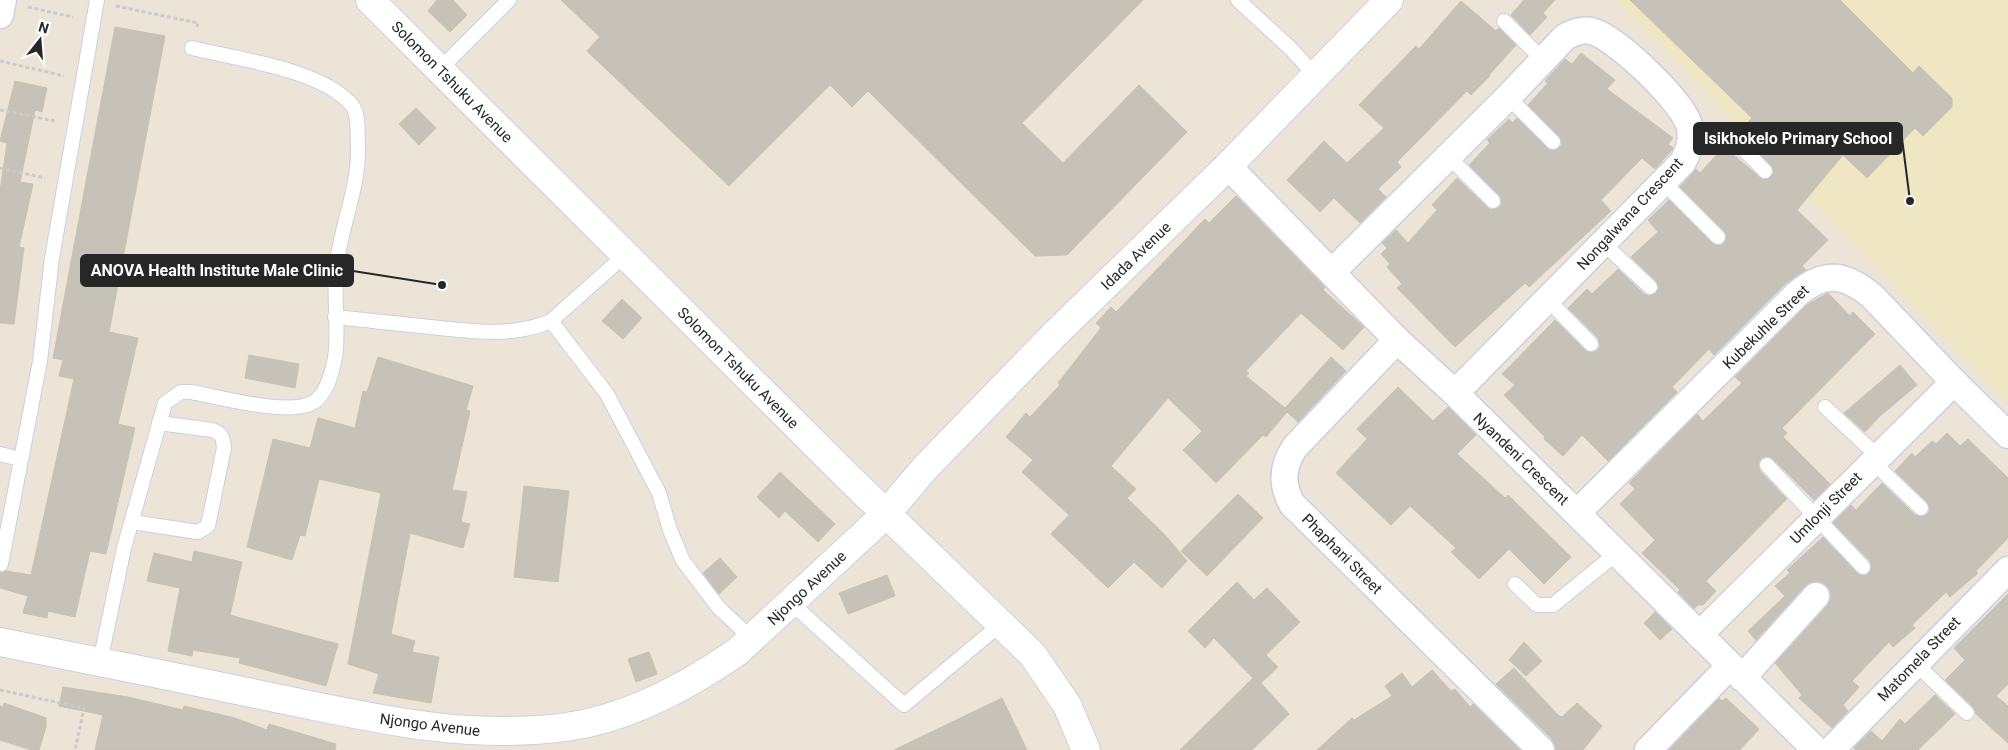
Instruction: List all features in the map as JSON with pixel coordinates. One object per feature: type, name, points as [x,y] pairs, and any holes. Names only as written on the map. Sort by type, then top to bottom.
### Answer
[{"type":"street","name":"Solomon Tshuku Avenue","points":[[370,0],[886,514],[1002,623],[1032,654],[1067,705],[1086,750]]},
{"type":"street","name":"Idada Avenue","points":[[886,514],[925,468],[1055,334],[1228,166],[1389,0]]},
{"type":"street","points":[[1332,272],[1449,157],[1565,37],[1576,31],[1589,30],[1619,45],[1675,101],[1683,111],[1692,136]]},
{"type":"street","name":"Nongalwana Crescent","points":[[1455,393],[1664,183],[1683,162],[1692,136]]},
{"type":"street","name":"Nyandeni Crescent","points":[[1228,166],[1398,340],[1455,393],[1816,750]]},
{"type":"street","name":"Kubekuhle Street","points":[[1578,514],[1797,294],[1809,284],[1830,277],[1858,284],[1872,296],[1954,382],[2008,435]]},
{"type":"street","name":"Phaphani Street","points":[[1398,340],[1295,447],[1284,467],[1283,480],[1286,492],[1292,504],[1541,750]]},
{"type":"street","name":"Umlonji Street","points":[[1699,635],[1954,382]]},
{"type":"street","name":"Njongo Avenue","points":[[0,642],[418,726],[476,733],[568,727],[620,714],[667,693],[715,667],[791,603],[886,514]]},
{"type":"street","name":"Matomela Street","points":[[1831,750],[2008,570]]},
{"type":"street","points":[[1648,750],[1736,672],[1816,596]]},
{"type":"lane","points":[[440,69],[509,0]]},
{"type":"lane","points":[[1238,0],[1290,48],[1316,76]]},
{"type":"lane","points":[[1,564],[40,361],[52,258],[96,1]]},
{"type":"lane","points":[[1504,21],[1543,60]]},
{"type":"lane","points":[[100,662],[124,548],[165,403],[181,392],[191,392],[271,406],[303,407],[315,401],[324,391],[335,356],[336,269],[358,161],[357,122],[353,105],[340,93],[316,80],[192,48]]},
{"type":"lane","points":[[1508,97],[1553,142]]},
{"type":"lane","points":[[1692,136],[1714,134],[1724,137],[1744,151],[1765,171]]},
{"type":"lane","points":[[1449,157],[1493,201]]},
{"type":"lane","points":[[1664,183],[1718,237]]},
{"type":"lane","points":[[1604,244],[1650,286]]},
{"type":"lane","points":[[335,317],[507,333],[536,328],[551,321],[625,255]]},
{"type":"lane","points":[[1548,300],[1592,344]]},
{"type":"lane","points":[[551,321],[607,394],[659,493],[670,530],[683,561],[719,608],[751,638]]},
{"type":"lane","points":[[1825,407],[1872,452],[1880,468],[1921,508]]},
{"type":"lane","points":[[132,522],[198,532],[208,526],[224,448],[223,438],[212,430],[159,423]]},
{"type":"lane","points":[[0,454],[20,459]]},
{"type":"lane","points":[[1767,465],[1863,567]]},
{"type":"lane","points":[[1514,584],[1537,605],[1553,605],[1617,553]]},
{"type":"lane","points":[[791,603],[904,705],[1002,623]]},
{"type":"lane","points":[[1915,663],[1967,713]]},
{"type":"path","points":[[96,1],[198,23],[192,48]]},
{"type":"path","points":[[2,5],[92,21]]},
{"type":"path","points":[[0,61],[82,80]]},
{"type":"path","points":[[0,110],[75,125]]},
{"type":"path","points":[[0,168],[65,183]]},
{"type":"path","points":[[0,690],[84,708],[75,750]]},
{"type":"shaded area","points":[[1615,0],[2008,0],[2008,402]]},
{"type":"building","points":[[437,0],[453,0],[467,15],[450,32],[428,11]]},
{"type":"building","points":[[561,0],[1143,0],[1022,123],[1063,163],[1139,85],[1187,132],[1067,255],[1035,256],[868,91],[852,107],[830,85],[729,186],[587,51],[600,37]]},
{"type":"building","points":[[1524,0],[1555,0],[1543,13],[1547,17],[1530,35],[1511,15]]},
{"type":"building","points":[[1630,0],[1840,0],[1913,73],[1919,66],[1952,98],[1952,107],[1923,136],[1915,128],[1867,178],[1843,155],[1797,210],[1828,240],[1802,266],[1806,270],[1786,283],[1714,355],[1709,349],[1672,387],[1677,392],[1608,461],[1582,435],[1563,456],[1544,439],[1545,437],[1504,395],[1515,385],[1502,374],[1555,320],[1585,350],[1589,352],[1597,351],[1600,346],[1598,338],[1568,308],[1587,289],[1592,294],[1618,269],[1644,294],[1649,296],[1656,293],[1659,288],[1656,281],[1631,257],[1658,232],[1648,220],[1669,200],[1712,243],[1720,246],[1724,243],[1727,235],[1724,231],[1680,187],[1696,169],[1700,173],[1724,147],[1762,179],[1768,179],[1774,173],[1771,165],[1737,133],[1752,118]]},
{"type":"building","points":[[1461,1],[1496,31],[1499,28],[1516,45],[1471,95],[1467,91],[1397,162],[1401,167],[1378,189],[1386,197],[1360,223],[1334,198],[1320,212],[1287,180],[1324,141],[1347,163],[1384,128],[1359,105],[1416,46],[1419,49]]},
{"type":"building","points":[[115,27],[165,36],[109,332],[138,338],[118,424],[135,428],[106,554],[90,551],[75,617],[48,611],[47,618],[23,613],[28,596],[0,588],[0,573],[6,571],[31,575],[74,379],[59,376],[63,360],[53,358]]},
{"type":"building","points":[[1581,53],[1615,80],[1607,89],[1673,138],[1668,144],[1673,148],[1655,169],[1642,158],[1601,200],[1611,211],[1529,287],[1525,283],[1455,347],[1397,288],[1402,284],[1387,267],[1390,264],[1381,254],[1387,248],[1382,243],[1396,230],[1408,243],[1437,210],[1432,205],[1457,178],[1491,210],[1499,207],[1502,203],[1499,195],[1469,165],[1490,143],[1487,140],[1509,119],[1512,123],[1517,118],[1550,150],[1559,148],[1562,144],[1559,136],[1528,105],[1548,83],[1545,81],[1565,59],[1572,64]]},
{"type":"building","points":[[15,81],[47,88],[42,112],[35,110],[20,182],[33,184],[19,247],[24,248],[14,324],[0,323],[0,191],[7,143],[0,141]]},
{"type":"building","points":[[416,108],[436,128],[419,145],[399,124]]},
{"type":"building","points":[[1236,196],[1325,287],[1323,290],[1364,327],[1343,350],[1301,313],[1246,371],[1249,373],[1246,376],[1285,408],[1331,357],[1346,371],[1298,422],[1287,412],[1266,437],[1263,435],[1216,483],[1183,450],[1202,431],[1168,398],[1111,466],[1136,489],[1127,498],[1166,536],[1187,561],[1162,588],[1134,562],[1108,588],[1051,534],[1069,515],[1022,472],[1033,460],[1006,437],[1026,413],[1030,417],[1060,385],[1058,383],[1101,328],[1096,323],[1111,307],[1116,312],[1205,219],[1209,223]]},
{"type":"building","points":[[1828,293],[1850,316],[1853,312],[1875,334],[1782,428],[1787,433],[1783,437],[1830,484],[1814,500],[1773,459],[1769,457],[1761,458],[1759,463],[1760,471],[1787,499],[1706,581],[1716,591],[1703,605],[1698,605],[1694,609],[1678,592],[1680,590],[1642,553],[1655,540],[1620,504],[1635,489],[1629,483],[1697,414],[1703,421],[1742,383],[1735,377],[1807,305]]},
{"type":"building","points":[[622,299],[642,318],[623,339],[602,321]]},
{"type":"building","points":[[249,355],[299,364],[295,388],[245,378]]},
{"type":"building","points":[[378,357],[473,386],[466,410],[470,411],[452,490],[467,492],[461,522],[470,524],[463,548],[410,533],[391,634],[415,641],[412,652],[439,657],[431,703],[373,693],[379,674],[348,664],[381,493],[319,479],[305,536],[300,535],[292,560],[247,547],[273,439],[310,448],[318,418],[355,428],[363,391],[367,392]]},
{"type":"building","points":[[1900,365],[1917,385],[1879,417],[1865,432],[1844,413]]},
{"type":"building","points":[[1398,387],[1433,421],[1448,407],[1476,435],[1457,454],[1505,498],[1508,495],[1571,557],[1544,584],[1509,549],[1479,579],[1451,552],[1456,548],[1410,506],[1391,525],[1336,473],[1367,439],[1357,429]]},
{"type":"building","points":[[1947,433],[1960,446],[1968,439],[2008,478],[2008,538],[1976,571],[1978,573],[1950,597],[1946,592],[1912,625],[1915,628],[1893,647],[1889,642],[1852,681],[1859,687],[1843,705],[1848,711],[1832,728],[1799,698],[1802,695],[1775,663],[1827,606],[1831,599],[1826,585],[1819,581],[1805,586],[1756,640],[1748,631],[1785,596],[1775,586],[1790,573],[1787,570],[1823,537],[1857,573],[1865,576],[1869,573],[1871,569],[1870,561],[1833,523],[1851,505],[1856,510],[1882,483],[1915,515],[1923,516],[1927,514],[1930,510],[1927,502],[1895,471],[1912,453],[1915,457],[1932,441],[1936,444]]},
{"type":"building","points":[[780,472],[835,524],[818,542],[785,511],[779,518],[757,497]]},
{"type":"building","points":[[524,486],[569,491],[558,582],[514,577]]},
{"type":"building","points":[[1238,494],[1263,518],[1207,576],[1181,551]]},
{"type":"building","points":[[194,551],[242,562],[230,615],[338,644],[326,686],[239,663],[240,658],[193,650],[192,656],[168,651],[180,588],[147,581],[154,553],[192,562]]},
{"type":"building","points":[[720,558],[737,577],[719,594],[703,573]]},
{"type":"building","points":[[887,575],[895,596],[848,614],[839,593]]},
{"type":"building","points":[[1237,582],[1254,600],[1267,588],[1300,622],[1266,655],[1278,667],[1261,683],[1289,714],[1252,750],[1180,750],[1253,678],[1214,638],[1205,648],[1188,631]]},
{"type":"building","points":[[2008,594],[2008,684],[1996,696],[2008,706],[2008,743],[1976,714],[1973,707],[1945,680],[1965,660],[1954,648]]},
{"type":"building","points":[[1655,612],[1672,629],[1660,640],[1644,623]]},
{"type":"building","points":[[1524,642],[1542,661],[1526,676],[1509,660]]},
{"type":"building","points":[[649,652],[657,674],[636,682],[628,659]]},
{"type":"building","points":[[1514,668],[1559,716],[1562,717],[1577,703],[1602,726],[1583,750],[1556,750],[1552,739],[1496,684]]},
{"type":"building","points":[[1432,670],[1451,691],[1455,689],[1470,707],[1473,704],[1520,750],[1317,750],[1352,718],[1354,720],[1392,696],[1385,686],[1402,673],[1412,687]]},
{"type":"building","points":[[63,687],[128,697],[183,710],[184,706],[235,718],[267,730],[269,724],[336,744],[335,750],[95,750],[103,715],[59,706]]},
{"type":"building","points":[[1935,695],[1955,714],[1918,750],[1856,750],[1854,748],[1871,731],[1882,741],[1900,719],[1905,724]]},
{"type":"building","points":[[1002,698],[1027,750],[894,750]]},
{"type":"building","points":[[1719,698],[1722,701],[1726,698],[1759,729],[1740,750],[1669,750]]},
{"type":"building","points":[[4,703],[46,718],[46,727],[39,750],[31,750],[0,740],[0,706],[3,707]]},
{"type":"place","name":"Isikhokelo Primary School","points":[[1910,201]]},
{"type":"place","name":"ANOVA Health Institute Male Clinic","points":[[442,285]]}]
